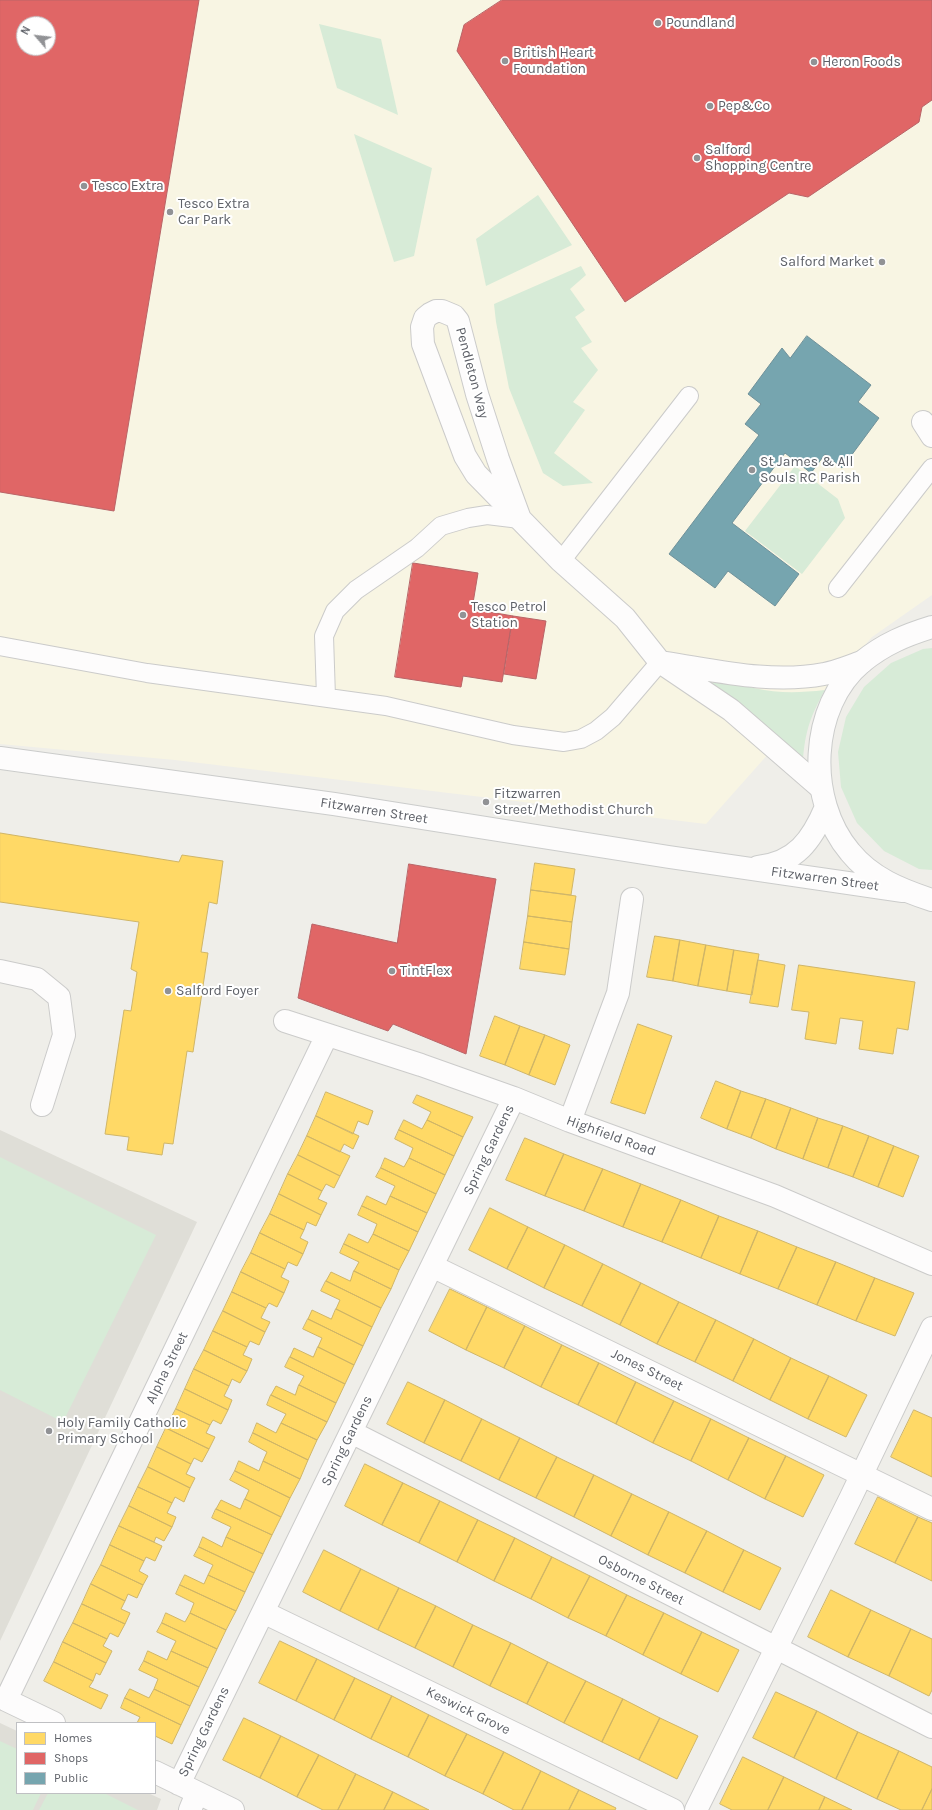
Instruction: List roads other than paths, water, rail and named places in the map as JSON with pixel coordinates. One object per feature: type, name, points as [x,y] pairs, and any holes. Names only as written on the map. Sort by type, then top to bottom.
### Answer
[{"type":"street","name":"Pendleton Way","points":[[520,519],[498,459],[477,394],[461,327],[454,316],[442,311],[436,311],[425,318],[422,327],[423,344],[465,456],[476,474],[561,561],[625,618],[660,662],[731,710],[824,797]]},
{"type":"street","points":[[932,618],[862,662],[851,673],[839,690],[827,714],[820,744],[819,769],[824,797],[835,829],[849,852],[873,874],[903,891],[932,900]]},
{"type":"street","points":[[899,638],[932,627]]},
{"type":"street","points":[[660,662],[753,677],[803,678],[826,674],[862,662]]},
{"type":"street","name":"Fitzwarren Street","points":[[0,758],[334,804],[669,857],[903,891]]},
{"type":"street","name":"Fitzwarren Street","points":[[747,868],[771,865],[791,856],[804,846],[817,829],[824,797]]},
{"type":"street","points":[[570,1121],[618,993],[632,899]]},
{"type":"street","points":[[0,971],[36,978],[59,997],[64,1035],[42,1105]]},
{"type":"street","name":"Highfield Road","points":[[285,1021],[422,1065],[775,1196],[932,1264]]},
{"type":"street","name":"Alpha Street","points":[[52,1722],[6,1700],[327,1035]]},
{"type":"street","name":"Spring Gardens","points":[[188,1795],[263,1612],[514,1098]]},
{"type":"street","name":"Jones Street","points":[[432,1266],[932,1509]]},
{"type":"street","points":[[696,1810],[862,1474],[932,1328]]},
{"type":"street","name":"Osborne Street","points":[[351,1432],[775,1649],[932,1727]]},
{"type":"street","name":"Keswick Grove","points":[[263,1612],[673,1810]]},
{"type":"street","points":[[156,1773],[188,1795],[233,1810]]},
{"type":"lane","points":[[561,561],[689,396]]},
{"type":"lane","points":[[838,588],[932,468]]},
{"type":"lane","points":[[326,697],[324,636],[336,611],[356,590],[417,548],[441,526],[468,518],[487,515],[520,519]]},
{"type":"lane","points":[[0,646],[147,672],[386,706],[513,735],[564,742],[581,738],[596,731],[613,717],[660,662]]},
{"type":"place","name":"Poundland","points":[[658,23]]},
{"type":"place","name":"British Heart Foundation","points":[[505,61]]},
{"type":"place","name":"Heron Foods","points":[[814,62]]},
{"type":"place","name":"Pep&Co","points":[[710,106]]},
{"type":"place","name":"Salford Shopping Centre","points":[[697,158]]},
{"type":"place","name":"Tesco Extra","points":[[84,186]]},
{"type":"place","name":"Tesco Extra Car Park","points":[[170,212]]},
{"type":"place","name":"Salford Market","points":[[882,262]]},
{"type":"place","name":"St James & All Souls RC Parish","points":[[752,470]]},
{"type":"place","name":"Tesco Petrol Station","points":[[463,615]]},
{"type":"place","name":"Fitzwarren Street/Methodist Church","points":[[486,802]]},
{"type":"place","name":"TintFlex","points":[[392,971]]},
{"type":"place","name":"Salford Foyer","points":[[168,991]]},
{"type":"place","name":"Holy Family Catholic Primary School","points":[[49,1431]]}]
